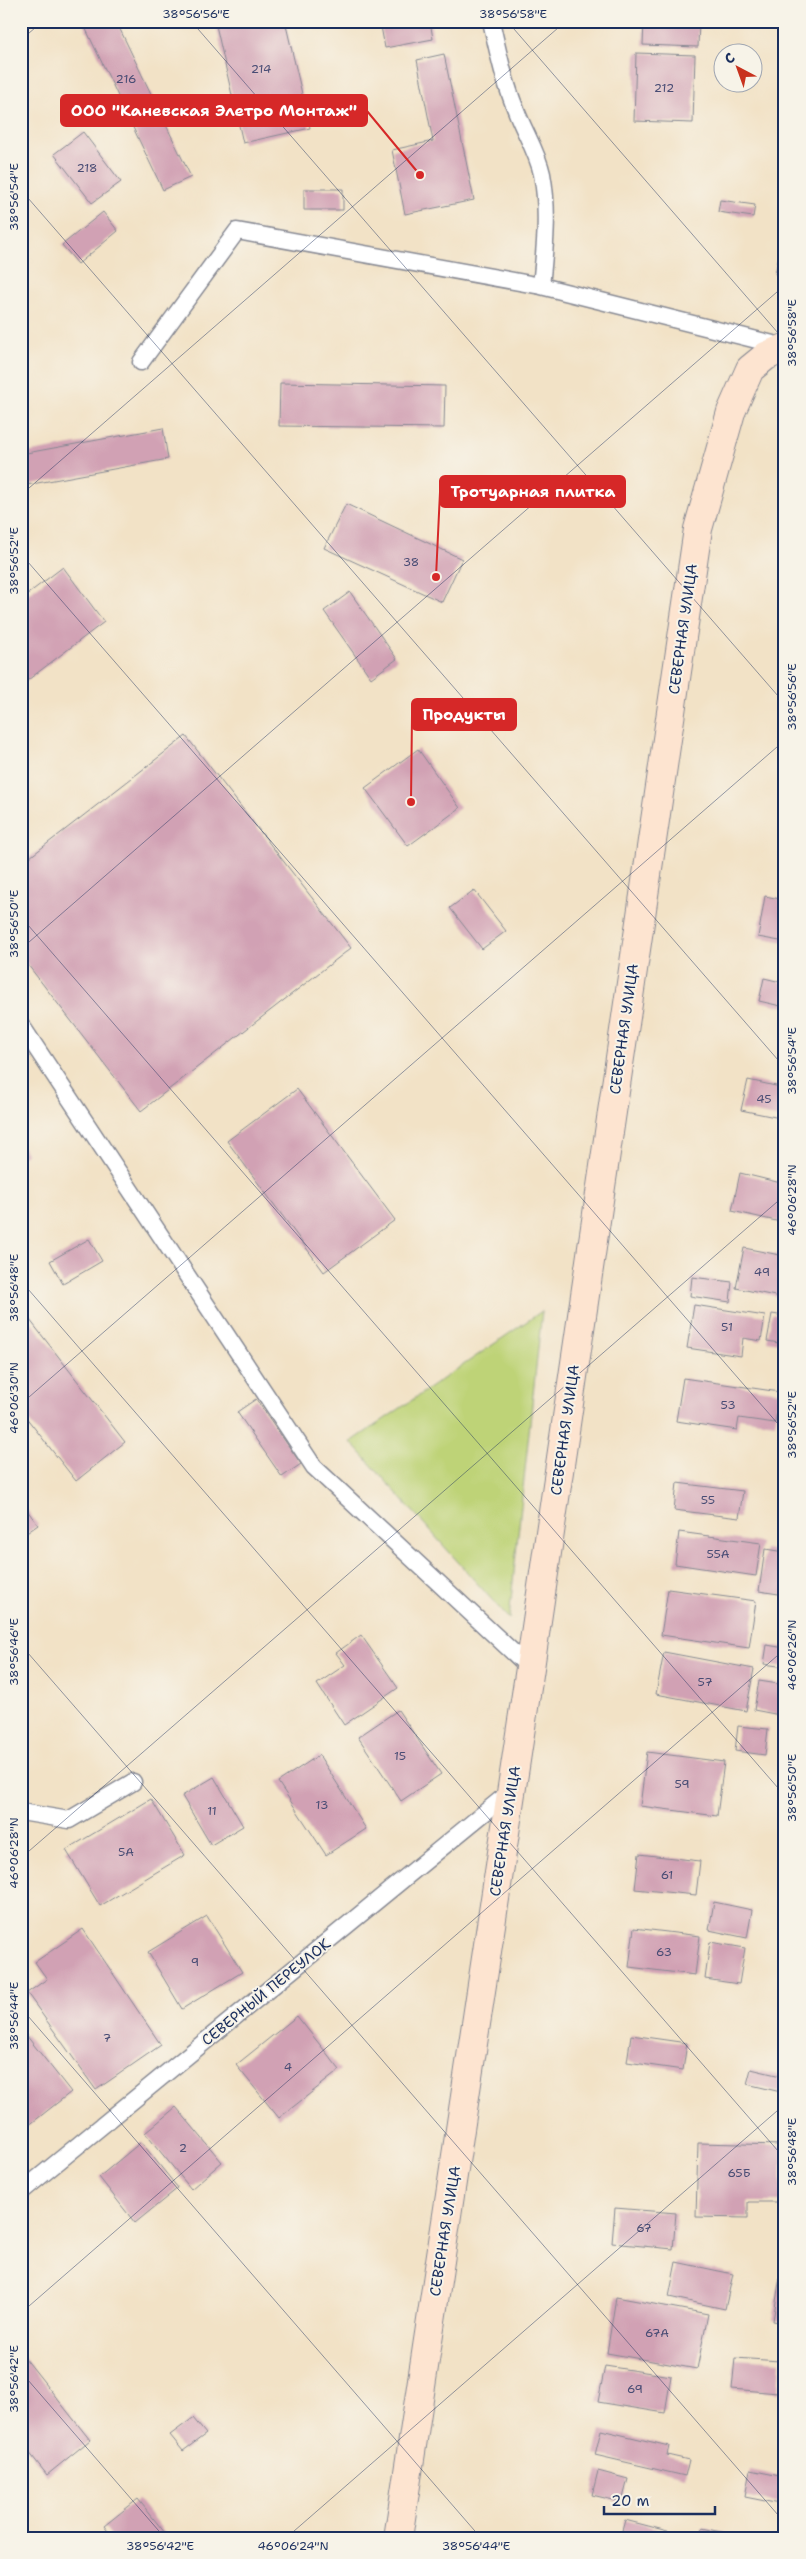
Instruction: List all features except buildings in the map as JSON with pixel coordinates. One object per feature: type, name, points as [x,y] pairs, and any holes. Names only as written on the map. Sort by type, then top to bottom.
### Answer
[{"type":"street","name":"СЕВЕРНАЯ УЛИЦА","points":[[398,2538],[530,1668],[698,528],[731,412],[750,369],[766,356],[785,348]]},
{"type":"lane","points":[[491,21],[503,75],[542,174],[546,202],[546,238],[541,286]]},
{"type":"lane","points":[[141,362],[237,231],[541,286],[785,348]]},
{"type":"lane","points":[[21,1025],[314,1467],[530,1668]]},
{"type":"lane","points":[[21,1812],[69,1820],[133,1782]]},
{"type":"lane","name":"СЕВЕРНЫЙ ПЕРЕУЛОК","points":[[21,2192],[511,1791]]},
{"type":"green space","points":[[542,1311],[509,1619],[351,1442]]},
{"type":"place","name":"ООО \"Каневская Элетро Монтаж\"","points":[[420,175]]},
{"type":"place","name":"Тротуарная плитка","points":[[436,577]]},
{"type":"place","name":"Продукты","points":[[411,802]]}]
